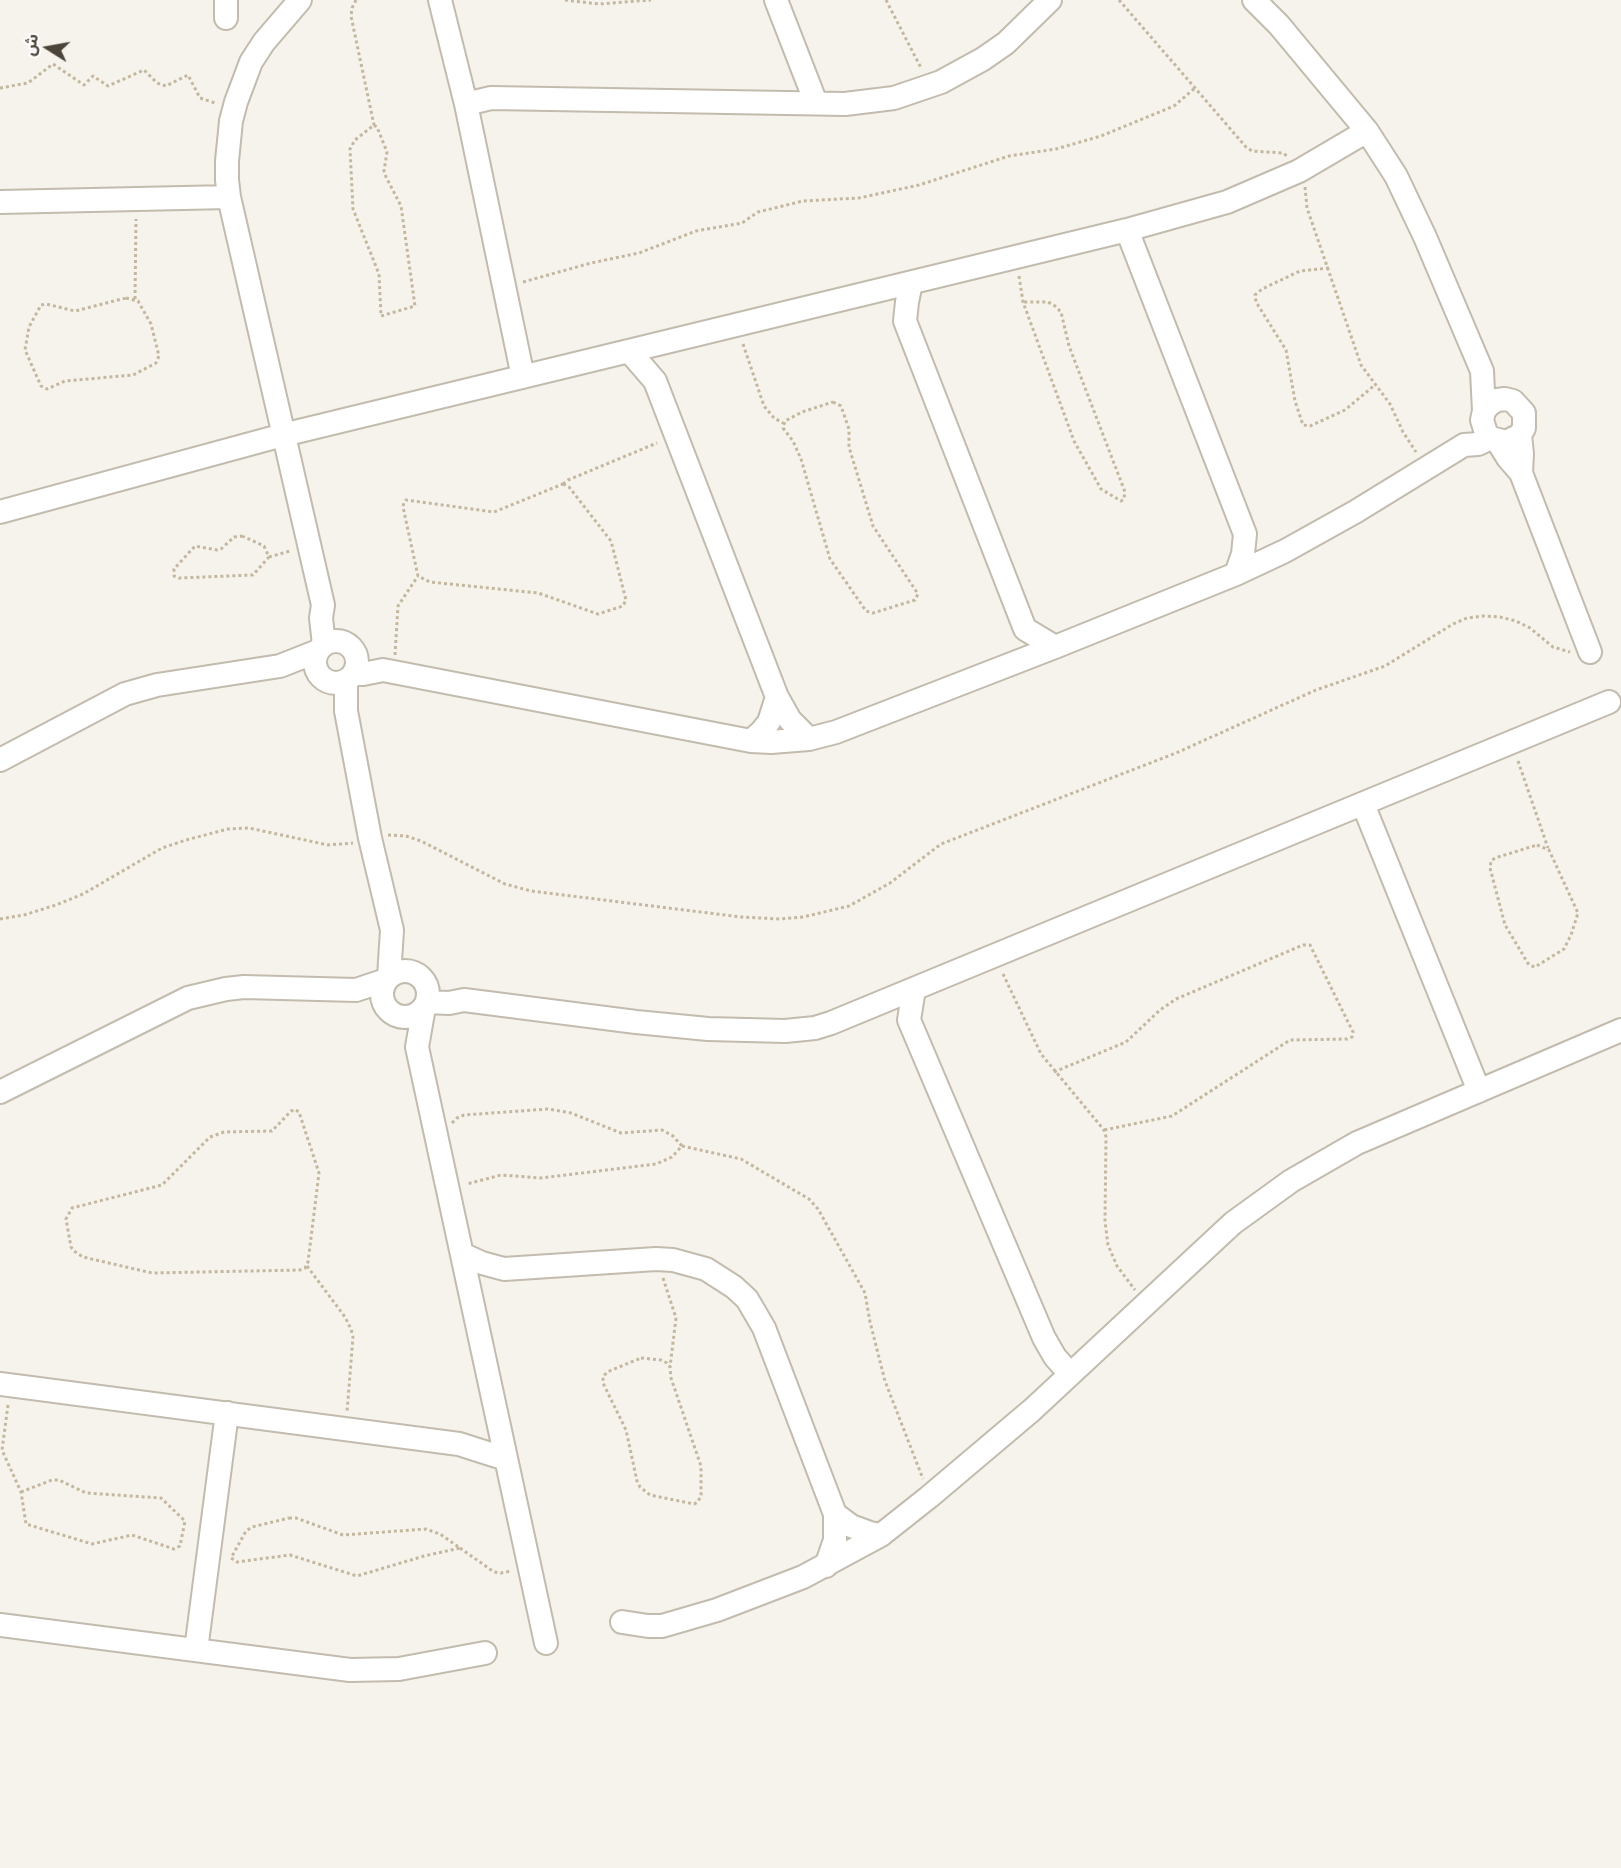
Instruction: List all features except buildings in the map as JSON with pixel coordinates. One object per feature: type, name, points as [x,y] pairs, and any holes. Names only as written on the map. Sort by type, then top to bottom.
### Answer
[{"type":"street","points":[[440,0],[466,104],[523,377]]},
{"type":"street","points":[[776,0],[816,103]]},
{"type":"street","points":[[466,104],[492,98],[845,104],[894,98],[930,87],[962,72],[1006,43],[1050,0]]},
{"type":"street","points":[[1254,0],[1279,25],[1367,131],[1396,176],[1411,205],[1482,371],[1489,428],[1508,458],[1521,473],[1590,652]]},
{"type":"street","points":[[294,3],[251,62],[234,109],[226,161],[229,197],[283,435],[335,648],[357,663],[337,678],[334,698],[346,711],[370,838],[392,930],[388,978],[382,992],[388,1009],[417,1047]]},
{"type":"street","points":[[0,512],[283,435],[1127,230],[1227,202],[1291,175],[1367,131]]},
{"type":"street","points":[[0,202],[229,197]]},
{"type":"street","points":[[1127,230],[1245,534],[1243,554],[1236,574]]},
{"type":"street","points":[[905,321],[911,282]]},
{"type":"street","points":[[881,289],[905,321],[1024,629],[1019,661]]},
{"type":"street","points":[[655,381],[664,343]]},
{"type":"street","points":[[630,352],[655,381],[777,697],[790,720],[809,739]]},
{"type":"street","points":[[1482,371],[1524,412],[1524,429],[1520,435],[1506,442],[1489,428]]},
{"type":"street","points":[[280,666],[293,671],[337,678],[388,671],[751,741],[809,739],[836,732],[1055,647],[1236,574],[1285,551],[1464,445],[1478,444],[1489,428],[1490,405],[1497,400],[1513,401]]},
{"type":"street","points":[[1520,435],[1521,473]]},
{"type":"street","points":[[1245,534],[1260,544],[1285,551]]},
{"type":"street","points":[[1024,629],[1055,647]]},
{"type":"street","points":[[335,648],[315,661],[337,678]]},
{"type":"street","points":[[0,760],[110,701],[141,688],[280,666],[335,648],[364,656],[388,671]]},
{"type":"street","points":[[751,741],[769,722],[777,697]]},
{"type":"street","points":[[356,990],[369,1000],[401,1017],[410,1017],[418,1013],[426,1004],[464,1000],[708,1029],[785,1031],[815,1028],[1609,702]]},
{"type":"street","points":[[1363,804],[1479,1091]]},
{"type":"street","points":[[392,930],[406,946],[428,990],[417,1047],[546,1643]]},
{"type":"street","points":[[0,1092],[169,1006],[208,992],[244,987],[356,990],[404,970],[441,986],[464,1000]]},
{"type":"street","points":[[909,1020],[914,989]]},
{"type":"street","points":[[880,1003],[909,1020],[1044,1338],[1070,1374]]},
{"type":"street","points":[[622,1622],[648,1626],[675,1623],[747,1600],[826,1566],[881,1535],[1032,1410],[1233,1223],[1291,1181],[1357,1143],[1621,1030]]},
{"type":"street","points":[[462,1254],[504,1269],[656,1259],[673,1260],[706,1269],[734,1287],[756,1313],[764,1328],[835,1514],[835,1540],[826,1566]]},
{"type":"street","points":[[472,1298],[486,1281],[504,1269]]},
{"type":"street","points":[[5,1384],[459,1444],[506,1459]]},
{"type":"street","points":[[196,1650],[226,1413]]},
{"type":"street","points":[[459,1444],[480,1436],[498,1421]]},
{"type":"street","points":[[835,1514],[851,1527],[881,1535]]},
{"type":"street","points":[[0,1625],[326,1668],[367,1670],[423,1666],[485,1653]]},
{"type":"path","points":[[356,0],[351,16],[374,125],[377,127],[387,152],[384,171],[401,206],[415,306],[381,316],[379,274],[353,209],[351,149],[355,140],[374,125]]},
{"type":"path","points":[[565,0],[598,4],[651,0]]},
{"type":"path","points":[[886,0],[930,87]]},
{"type":"path","points":[[1119,0],[1249,150],[1286,154],[1291,175],[1306,190],[1308,208],[1361,365],[1390,404],[1403,432],[1426,469]]},
{"type":"path","points":[[0,88],[28,83],[53,64],[84,85],[93,76],[108,86],[144,70],[157,83],[166,86],[188,75],[200,98],[234,109]]},
{"type":"path","points":[[504,287],[639,253],[696,231],[742,223],[758,212],[770,209],[803,201],[859,198],[919,185],[1009,156],[1056,149],[1101,136],[1174,106],[1195,88]]},
{"type":"path","points":[[135,299],[126,298],[75,311],[46,304],[41,305],[29,327],[26,350],[41,386],[47,389],[65,381],[133,375],[156,363],[159,356],[157,339],[146,312],[135,299],[136,199]]},
{"type":"path","points":[[1017,257],[1023,302],[1074,441],[1101,489],[1121,501],[1125,492],[1069,346],[1061,312],[1048,302],[1023,302]]},
{"type":"path","points":[[1329,268],[1300,271],[1262,289],[1255,295],[1256,302],[1286,350],[1295,401],[1303,425],[1310,426],[1345,410],[1376,384]]},
{"type":"path","points":[[737,325],[764,406],[774,418],[783,423]]},
{"type":"path","points":[[833,402],[839,404],[849,429],[849,447],[870,519],[875,531],[917,592],[917,599],[873,613],[866,611],[827,554],[801,459],[793,441],[783,428],[783,423],[811,407],[833,402]]},
{"type":"path","points":[[388,671],[398,606],[418,576],[403,507],[406,500],[494,512],[676,435]]},
{"type":"path","points":[[418,576],[430,582],[538,593],[598,614],[623,606],[626,600],[611,541],[569,487],[563,484]]},
{"type":"path","points":[[242,536],[266,548],[269,557],[250,576],[178,578],[173,573],[192,548],[197,546],[217,550],[234,537],[242,536]]},
{"type":"path","points":[[0,919],[24,915],[83,894],[162,848],[228,829],[249,828],[328,844],[345,845],[393,835],[421,841],[505,884],[531,891],[741,917],[780,919],[803,917],[849,906],[890,883],[941,844],[1176,753],[1316,690],[1384,666],[1453,624],[1467,618],[1484,616],[1508,619],[1530,628],[1553,647],[1564,652],[1590,652]]},
{"type":"path","points":[[1511,743],[1548,848],[1578,913],[1572,934],[1564,949],[1535,967],[1529,965],[1505,925],[1490,868],[1491,861],[1495,858],[1537,845],[1548,848]]},
{"type":"path","points":[[1054,1072],[1126,1042],[1160,1010],[1176,999],[1303,945],[1310,945],[1353,1032],[1352,1037],[1290,1041],[1172,1116],[1104,1130]]},
{"type":"path","points":[[995,955],[1034,1042],[1054,1072],[1099,1121],[1104,1130],[1106,1137],[1105,1221],[1108,1245],[1117,1266],[1144,1304]]},
{"type":"path","points":[[436,1133],[450,1127],[460,1116],[548,1109],[571,1113],[621,1133],[662,1130],[673,1136],[682,1146],[741,1159],[809,1199],[818,1209],[865,1293],[872,1332],[885,1381],[929,1497]]},
{"type":"path","points":[[307,1266],[300,1270],[161,1274],[146,1272],[78,1255],[71,1247],[66,1219],[69,1211],[76,1206],[162,1185],[215,1134],[224,1132],[267,1133],[276,1128],[291,1111],[299,1112],[319,1173],[307,1266],[345,1317],[353,1336],[346,1428]]},
{"type":"path","points":[[448,1190],[501,1175],[541,1178],[656,1164],[672,1157],[682,1146]]},
{"type":"path","points":[[656,1259],[676,1318],[670,1367],[671,1378],[701,1466],[700,1499],[694,1504],[650,1495],[640,1487],[626,1430],[603,1383],[603,1377],[607,1372],[641,1358],[661,1360],[670,1367]]},
{"type":"path","points":[[5,1384],[2,1450],[21,1492],[25,1521],[30,1526],[92,1544],[132,1535],[174,1549],[180,1546],[185,1521],[160,1498],[86,1493],[59,1480],[52,1480],[21,1492]]},
{"type":"path","points":[[460,1548],[424,1556],[362,1576],[350,1575],[290,1555],[237,1562],[231,1558],[246,1531],[252,1527],[296,1518],[343,1535],[426,1529],[440,1534],[497,1573],[530,1567]]}]
